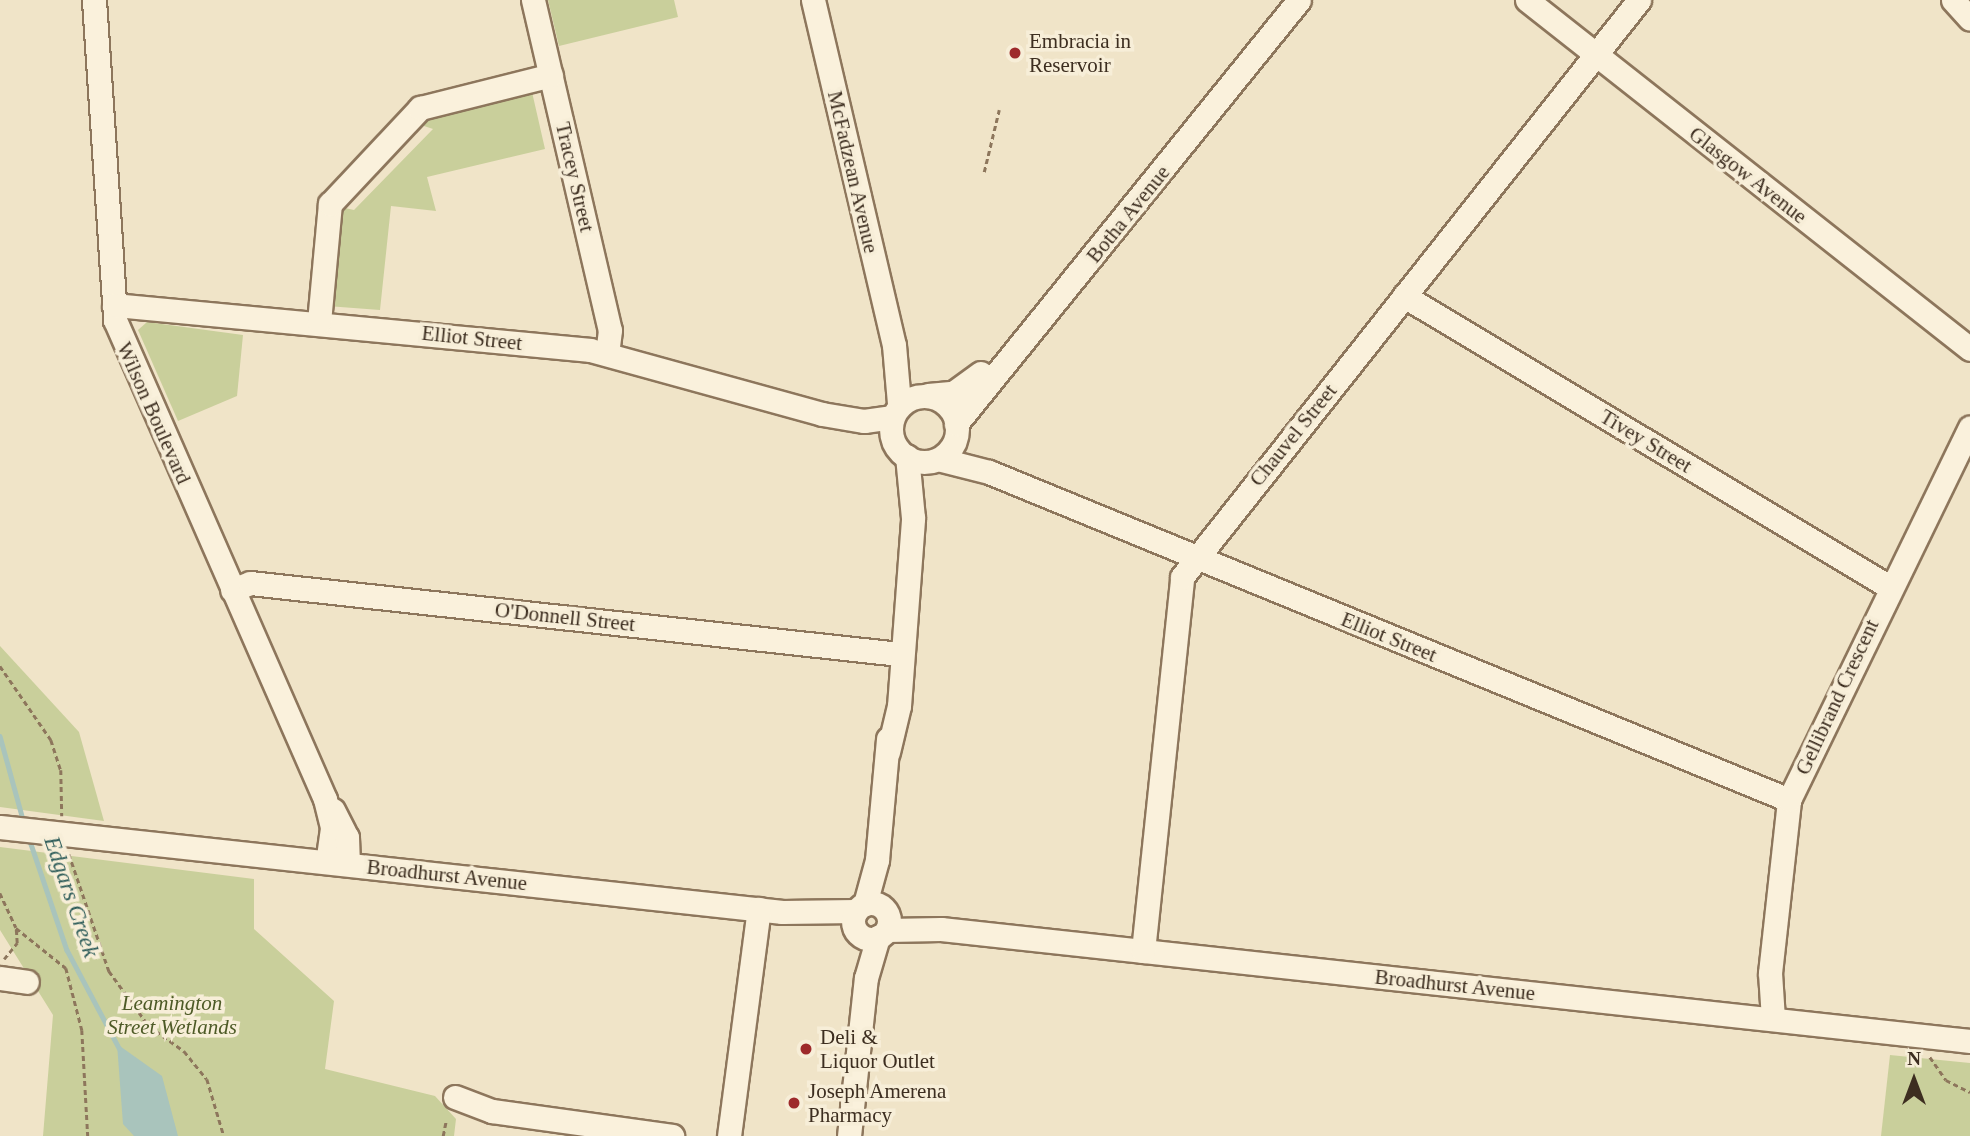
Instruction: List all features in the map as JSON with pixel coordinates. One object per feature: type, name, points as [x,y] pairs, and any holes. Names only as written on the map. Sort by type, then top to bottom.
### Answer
[{"type":"street","name":"Wilson Boulevard","points":[[94,0],[114,305],[122,341],[325,799],[338,863]]},
{"type":"street","name":"Tracey Street","points":[[533,0],[610,330],[607,354]]},
{"type":"street","name":"McFadzean Avenue","points":[[813,0],[894,345],[895,410],[902,449]]},
{"type":"street","name":"Botha Avenue","points":[[1257,41],[1281,0]]},
{"type":"street","name":"Botha Avenue","points":[[947,448],[966,404],[992,384],[1056,293],[1257,41],[1299,0]]},
{"type":"street","name":"Glasgow Avenue","points":[[1527,0],[1970,349]]},
{"type":"street","name":"Chauvel Street","points":[[1143,951],[1182,577],[1193,557],[1639,0]]},
{"type":"street","points":[[1953,0],[1970,19]]},
{"type":"street","points":[[319,321],[331,204],[420,108],[551,75]]},
{"type":"street","name":"Botha Avenue","points":[[895,410],[927,394],[953,393],[971,383],[1056,293]]},
{"type":"street","name":"Tivey Street","points":[[1404,296],[1888,586]]},
{"type":"street","name":"Elliot Street","points":[[114,305],[319,321],[607,354],[822,414],[864,421],[895,410]]},
{"type":"street","name":"McFadzean Avenue","points":[[894,345],[927,394],[947,448]]},
{"type":"street","name":"Elliot Street","points":[[822,414],[902,449],[947,448],[989,472],[1789,800]]},
{"type":"street","name":"Gellibrand Crescent","points":[[1764,1018],[1789,800],[1888,586],[1968,428]]},
{"type":"street","points":[[913,517],[947,448]]},
{"type":"street","points":[[849,1136],[888,752],[899,706],[898,658],[913,517],[902,449]]},
{"type":"street","name":"O'Donnell Street","points":[[232,590],[250,583],[898,658]]},
{"type":"street","name":"Broadhurst Avenue","points":[[0,827],[1970,1041]]},
{"type":"street","points":[[729,1136],[758,909]]},
{"type":"street","points":[[0,978],[27,982]]},
{"type":"street","points":[[455,1097],[492,1111],[672,1136]]},
{"type":"path","points":[[984,172],[999,110]]},
{"type":"path","points":[[0,666],[51,740],[61,770],[60,833],[108,971],[149,1026],[201,1071],[224,1136]]},
{"type":"path","points":[[0,893],[16,928],[17,943],[0,963]]},
{"type":"path","points":[[16,928],[66,968],[82,1030],[88,1136]]},
{"type":"path","points":[[1930,1057],[1946,1080],[1970,1092]]},
{"type":"path","points":[[443,1136],[446,1121]]},
{"type":"green space","points":[[548,0],[674,0],[678,17],[559,46]]},
{"type":"green space","points":[[532,92],[545,149],[427,177],[436,211],[391,206],[380,310],[327,306],[336,206],[354,210],[433,129],[418,124],[422,121]]},
{"type":"green space","points":[[147,322],[243,335],[237,396],[178,421],[138,330]]},
{"type":"green space","points":[[0,646],[79,732],[104,821],[0,807]]},
{"type":"green space","name":"Leamington Street Wetlands","points":[[0,847],[254,879],[254,929],[334,1001],[325,1069],[435,1096],[456,1119],[454,1136],[43,1136],[53,1015],[0,930]]},
{"type":"green space","points":[[1890,1055],[1970,1063],[1970,1136],[1881,1136]]},
{"type":"water","points":[[117,1044],[162,1076],[178,1136],[134,1136],[123,1124]]},
{"type":"waterway","name":"Edgars Creek","points":[[0,736],[24,823]]},
{"type":"waterway","name":"Edgars Creek","points":[[29,838],[67,950],[119,1048]]},
{"type":"place","name":"Embracia in Reservoir","points":[[1015,53]]},
{"type":"place","name":"Deli & Liquor Outlet","points":[[806,1049]]},
{"type":"place","name":"Joseph Amerena Pharmacy","points":[[794,1103]]}]
